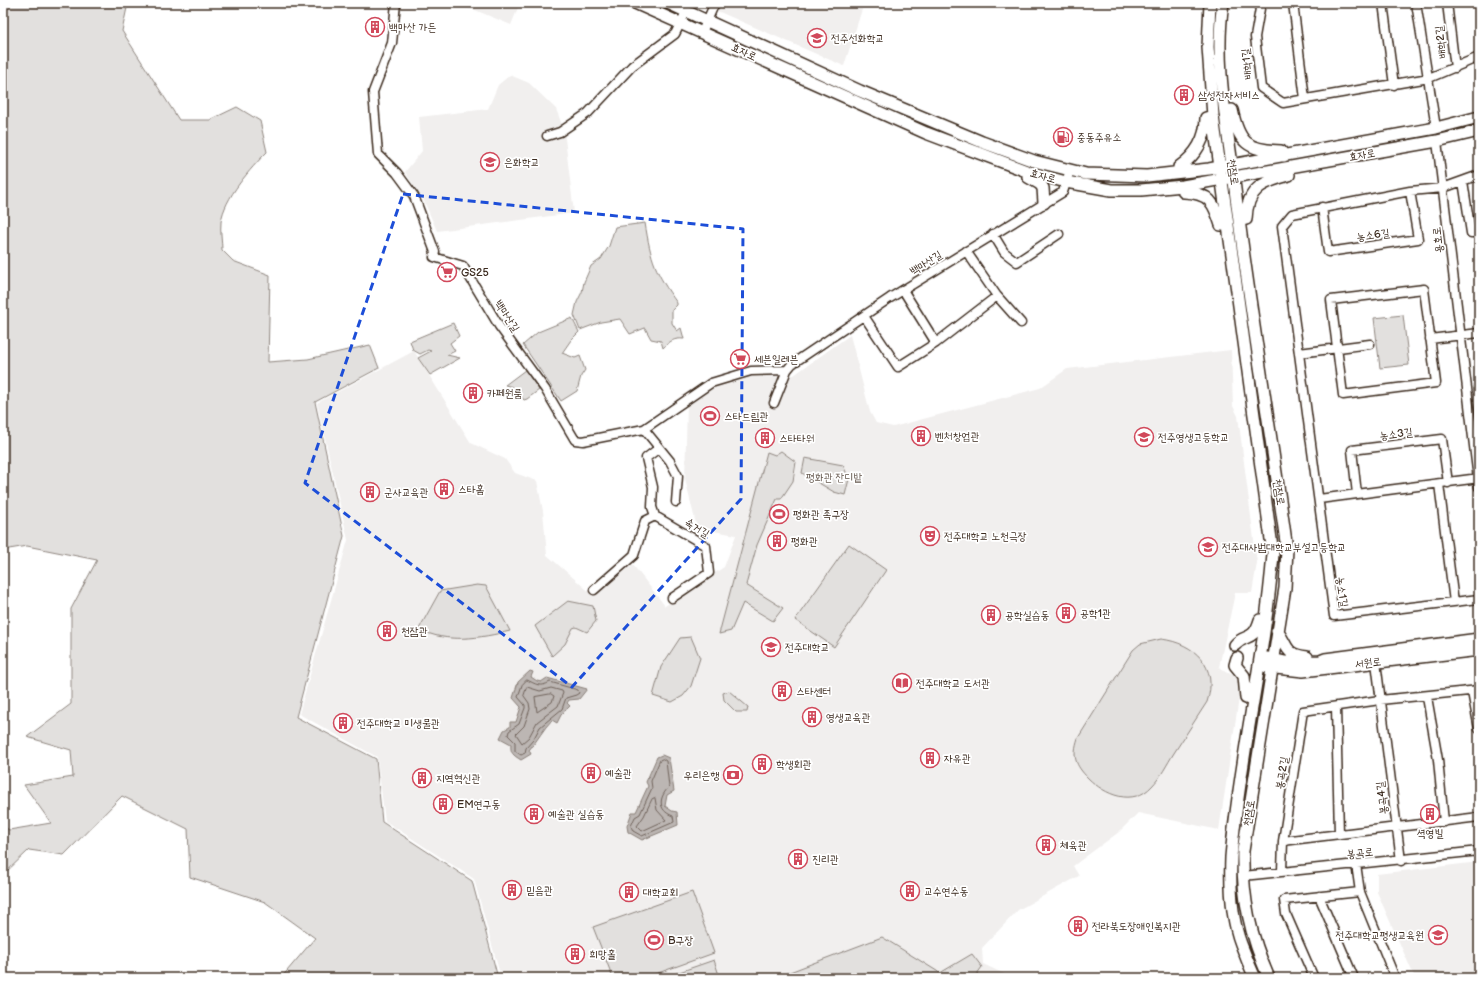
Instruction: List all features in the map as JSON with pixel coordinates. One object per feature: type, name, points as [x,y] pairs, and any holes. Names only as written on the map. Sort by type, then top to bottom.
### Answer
[{"type":"main road","name":"효자로","points":[[635,3],[702,32],[792,75],[919,130],[1029,172],[1066,182],[1111,190],[1141,190],[1222,180],[1437,142],[1479,131]]},
{"type":"main road","name":"효자로","points":[[668,3],[860,91],[982,142],[1034,161],[1086,174],[1130,177],[1220,167],[1436,128],[1479,116]]},
{"type":"main road","name":"천잠로","points":[[1210,3],[1208,47],[1213,116],[1220,167],[1233,222],[1288,549],[1285,588],[1243,851],[1243,876],[1246,908],[1254,940],[1269,978]]},
{"type":"main road","name":"천잠로","points":[[1223,3],[1220,58],[1223,101],[1234,178],[1233,222],[1273,554],[1267,621],[1252,700],[1233,826],[1230,875],[1240,942],[1255,978]]},
{"type":"main road","points":[[1223,101],[1230,103],[1235,127],[1248,144],[1266,151],[1281,151],[1284,156]]},
{"type":"main road","points":[[1179,172],[1179,167],[1188,161],[1201,144],[1205,135],[1206,118],[1213,116]]},
{"type":"main road","points":[[1183,186],[1184,192],[1192,193],[1207,199],[1215,206],[1221,225],[1246,219],[1246,210],[1253,192],[1265,182],[1289,175],[1287,168]]},
{"type":"main road","points":[[1029,172],[1027,178],[1038,182],[1043,188],[1044,202]]},
{"type":"main road","points":[[1235,646],[1239,640],[1250,638],[1257,629],[1260,620],[1267,621]]},
{"type":"main road","points":[[1277,631],[1281,636],[1284,645],[1293,655],[1325,659]]},
{"type":"main road","name":"서원로","points":[[1273,664],[1285,662],[1320,661],[1325,659],[1479,639]]},
{"type":"main road","name":"서원로","points":[[1259,661],[1303,671],[1479,650]]},
{"type":"main road","points":[[1237,658],[1235,665],[1244,676],[1246,698],[1252,700]]},
{"type":"street","name":"백마산길","points":[[396,3],[392,43],[373,92],[378,154],[397,173],[414,196],[435,252],[434,257],[463,266],[499,326],[545,389],[575,440],[582,441],[644,429],[711,383],[751,370],[787,370]]},
{"type":"street","points":[[702,32],[715,3]]},
{"type":"street","name":"배학1길","points":[[1261,3],[1255,37],[1261,88],[1283,102],[1394,85],[1429,78]]},
{"type":"street","points":[[1293,3],[1305,99]]},
{"type":"street","points":[[1383,3],[1394,85]]},
{"type":"street","points":[[1416,3],[1436,128]]},
{"type":"street","name":"배학2길","points":[[1447,3],[1455,68]]},
{"type":"street","points":[[547,136],[560,132],[588,113],[632,66],[675,34],[682,24],[686,12]]},
{"type":"street","name":"배학2길","points":[[1429,78],[1479,57]]},
{"type":"street","name":"용호로","points":[[1437,142],[1444,188],[1460,336],[1479,487]]},
{"type":"street","name":"백마산길","points":[[774,403],[787,370],[792,364],[903,290],[1062,192],[1070,170]]},
{"type":"street","points":[[1478,478],[1319,499],[1282,226],[1292,214],[1410,191],[1444,188],[1479,175]]},
{"type":"street","points":[[1463,181],[1471,233],[1479,233]]},
{"type":"street","name":"농소6길","points":[[1322,207],[1328,252],[1418,239],[1410,191]]},
{"type":"street","points":[[993,234],[1004,252],[1017,262],[1059,234]]},
{"type":"street","points":[[966,251],[997,296],[1021,323]]},
{"type":"street","points":[[1424,289],[1430,339],[1436,384],[1343,395],[1332,300],[1424,289]]},
{"type":"street","points":[[903,290],[936,343]]},
{"type":"street","points":[[864,316],[898,367],[936,343],[997,296]]},
{"type":"street","points":[[1430,339],[1479,333]]},
{"type":"street","points":[[1299,353],[1370,344]]},
{"type":"street","points":[[644,429],[678,476],[676,502]]},
{"type":"street","name":"농소3길","points":[[1357,494],[1352,450],[1442,439],[1448,483]]},
{"type":"street","points":[[594,590],[634,555],[646,521],[656,516],[652,507],[652,487],[646,458],[659,448]]},
{"type":"street","points":[[1439,484],[1454,602]]},
{"type":"street","name":"농소1길","points":[[1319,499],[1334,616],[1479,599]]},
{"type":"street","name":"속거길","points":[[656,516],[706,546],[709,573],[672,598]]},
{"type":"street","points":[[1376,662],[1380,700]]},
{"type":"street","name":"봉곡2길","points":[[1282,872],[1283,841],[1303,711],[1380,700],[1427,697],[1476,691],[1479,729]]},
{"type":"street","points":[[1427,697],[1438,760],[1444,822]]},
{"type":"street","name":"봉곡4길","points":[[1380,700],[1390,766],[1397,828]]},
{"type":"street","points":[[1336,707],[1339,834]]},
{"type":"street","name":"봉곡4길","points":[[1283,841],[1479,817]]},
{"type":"street","points":[[1397,828],[1401,861]]},
{"type":"street","name":"봉곡로","points":[[1243,876],[1356,864],[1401,861],[1479,851]]},
{"type":"street","points":[[1356,864],[1360,892],[1394,978]]},
{"type":"street","points":[[1314,978],[1286,914],[1284,900],[1360,892]]},
{"type":"street","points":[[1319,896],[1354,978]]},
{"type":"highlighted area","points":[[403,194],[743,229],[741,499],[572,687],[305,483]]},
{"type":"shaded area","points":[[453,3],[520,3],[511,25],[475,10],[456,6]]},
{"type":"shaded area","name":"전주선화학교","points":[[718,3],[864,3],[844,66],[715,10]]},
{"type":"shaded area","name":"은화학교","points":[[510,75],[529,83],[556,109],[564,130],[574,213],[437,231],[423,199],[405,172],[422,151],[419,117],[488,109],[498,85]]},
{"type":"shaded area","name":"전주대학교","points":[[850,335],[870,412],[876,423],[893,427],[1040,388],[1067,369],[1231,350],[1233,406],[1238,416],[1257,563],[1252,593],[1235,593],[1219,667],[1237,678],[1239,698],[1219,830],[1138,813],[1119,832],[1073,866],[1079,876],[1018,910],[982,948],[983,964],[1013,978],[501,978],[474,879],[385,821],[377,757],[299,714],[348,540],[317,403],[414,351],[471,443],[505,459],[515,473],[537,481],[543,511],[547,555],[593,595],[633,565],[665,606],[724,567],[736,535],[697,528],[685,479],[687,405],[711,387],[742,376],[794,375]]},
{"type":"shaded area","name":"전주대학교평생교육원","points":[[1479,862],[1479,978],[1415,978],[1377,892],[1377,874]]},
{"type":"green space","points":[[3,3],[128,3],[122,31],[179,120],[210,120],[237,107],[260,121],[267,152],[253,166],[227,203],[223,213],[221,229],[222,250],[233,261],[270,275],[268,362],[308,359],[370,345],[379,368],[315,402],[344,536],[296,717],[376,759],[382,822],[472,881],[498,978],[281,978],[315,938],[265,902],[190,877],[188,829],[122,796],[64,855],[29,850],[3,875],[3,826],[9,830],[51,823],[24,785],[73,777],[71,750],[27,737],[71,704],[71,609],[97,560],[27,546],[3,550]]},
{"type":"green space","points":[[645,223],[649,247],[655,265],[664,283],[677,303],[672,310],[672,323],[677,331],[681,328],[684,339],[672,340],[663,348],[661,341],[651,339],[645,328],[630,334],[620,319],[601,322],[580,330],[574,315],[577,302],[591,266],[601,259],[609,246],[615,227]]},
{"type":"green space","points":[[1403,315],[1409,365],[1380,368],[1374,318]]},
{"type":"green space","points":[[572,318],[579,332],[562,353],[575,358],[580,356],[585,370],[581,376],[577,391],[561,401],[523,345],[538,332]]},
{"type":"green space","points":[[453,323],[459,336],[450,343],[455,351],[447,355],[460,358],[430,375],[418,358],[431,351],[428,350],[420,354],[413,350],[410,341]]},
{"type":"green space","points":[[525,370],[539,390],[524,400],[513,387],[505,385]]},
{"type":"green space","points":[[781,451],[796,462],[793,481],[781,499],[777,499],[757,545],[746,585],[783,608],[773,621],[743,603],[731,631],[719,634],[767,452],[775,455]]},
{"type":"green space","name":"평화관 잔디밭","points":[[805,458],[843,465],[849,479],[845,495],[834,492],[802,473]]},
{"type":"green space","points":[[849,544],[886,570],[834,647],[795,620]]},
{"type":"green space","points":[[477,585],[486,586],[510,631],[487,636],[452,638],[429,634],[419,629],[440,591]]},
{"type":"green space","points":[[568,601],[593,606],[596,621],[587,632],[576,627],[573,628],[565,644],[552,656],[535,626]]},
{"type":"green space","points":[[691,637],[700,658],[691,686],[683,696],[672,702],[653,696],[661,667],[680,638]]},
{"type":"green space","points":[[1161,639],[1173,641],[1194,651],[1201,659],[1207,668],[1210,678],[1210,689],[1207,702],[1161,775],[1152,786],[1136,796],[1128,797],[1111,794],[1095,784],[1080,769],[1075,755],[1076,744],[1078,738],[1133,650],[1140,644]]},
{"type":"green space","points":[[729,691],[748,707],[747,712],[736,712],[724,700],[723,693]]},
{"type":"green space","name":"B구장","points":[[692,892],[714,953],[644,978],[613,978],[593,927]]},
{"type":"green space","points":[[882,937],[940,973],[972,954],[982,967],[974,978],[774,978]]},
{"type":"green space","points":[[714,960],[720,978],[662,978]]},
{"type":"water","points":[[530,671],[533,672],[531,677],[537,681],[541,682],[547,678],[587,689],[579,699],[569,700],[567,703],[570,706],[561,715],[557,723],[552,720],[529,750],[531,754],[521,760],[513,754],[511,744],[500,738],[504,730],[510,727],[510,722],[516,722],[521,707],[513,698],[518,682]]},
{"type":"water","points":[[662,755],[669,758],[674,791],[667,795],[665,806],[672,811],[677,812],[678,825],[642,840],[628,832],[627,826],[632,812],[636,812],[648,786],[646,782],[657,757]]},
{"type":"place","name":"백마산 가든","points":[[375,27]]},
{"type":"place","name":"전주선화학교","points":[[817,38]]},
{"type":"place","name":"삼성전자서비스","points":[[1184,95]]},
{"type":"place","name":"중동주유소","points":[[1063,137]]},
{"type":"place","name":"은화학교","points":[[490,162]]},
{"type":"place","name":"GS25","points":[[447,272]]},
{"type":"place","name":"세븐일레븐","points":[[740,359]]},
{"type":"place","name":"카페원룸","points":[[473,393]]},
{"type":"place","name":"스타드림관","points":[[710,416]]},
{"type":"place","name":"벤처창업관","points":[[921,436]]},
{"type":"place","name":"전주영생고등학교","points":[[1144,437]]},
{"type":"place","name":"스타타워","points":[[765,438]]},
{"type":"place","name":"스타홈","points":[[444,489]]},
{"type":"place","name":"군사교육관","points":[[370,492]]},
{"type":"place","name":"평화관 족구장","points":[[779,514]]},
{"type":"place","name":"전주대학교 노천극장","points":[[930,536]]},
{"type":"place","name":"평화관","points":[[777,541]]},
{"type":"place","name":"전주대사범대학교부설고등학교","points":[[1208,547]]},
{"type":"place","name":"공학1관","points":[[1066,613]]},
{"type":"place","name":"공학실습동","points":[[991,615]]},
{"type":"place","name":"천잠관","points":[[387,631]]},
{"type":"place","name":"전주대학교","points":[[771,647]]},
{"type":"place","name":"전주대학교 도서관","points":[[902,683]]},
{"type":"place","name":"스타센터","points":[[782,691]]},
{"type":"place","name":"영생교육관","points":[[812,717]]},
{"type":"place","name":"전주대학교 미생물관","points":[[343,723]]},
{"type":"place","name":"자유관","points":[[930,758]]},
{"type":"place","name":"학생회관","points":[[762,764]]},
{"type":"place","name":"예술관","points":[[591,773]]},
{"type":"place","name":"우리은행","points":[[733,775]]},
{"type":"place","name":"지역혁신관","points":[[422,778]]},
{"type":"place","name":"EM연구동","points":[[443,804]]},
{"type":"place","name":"예술관 실습동","points":[[534,814]]},
{"type":"place","name":"셕영빌","points":[[1430,814]]},
{"type":"place","name":"체육관","points":[[1046,845]]},
{"type":"place","name":"진리관","points":[[798,859]]},
{"type":"place","name":"믿음관","points":[[512,890]]},
{"type":"place","name":"교수연수동","points":[[910,891]]},
{"type":"place","name":"대학교회","points":[[629,892]]},
{"type":"place","name":"전라북도장애인복지관","points":[[1078,926]]},
{"type":"place","name":"전주대학교평생교육원","points":[[1438,935]]},
{"type":"place","name":"B구장","points":[[654,940]]},
{"type":"place","name":"희망홀","points":[[575,954]]}]
